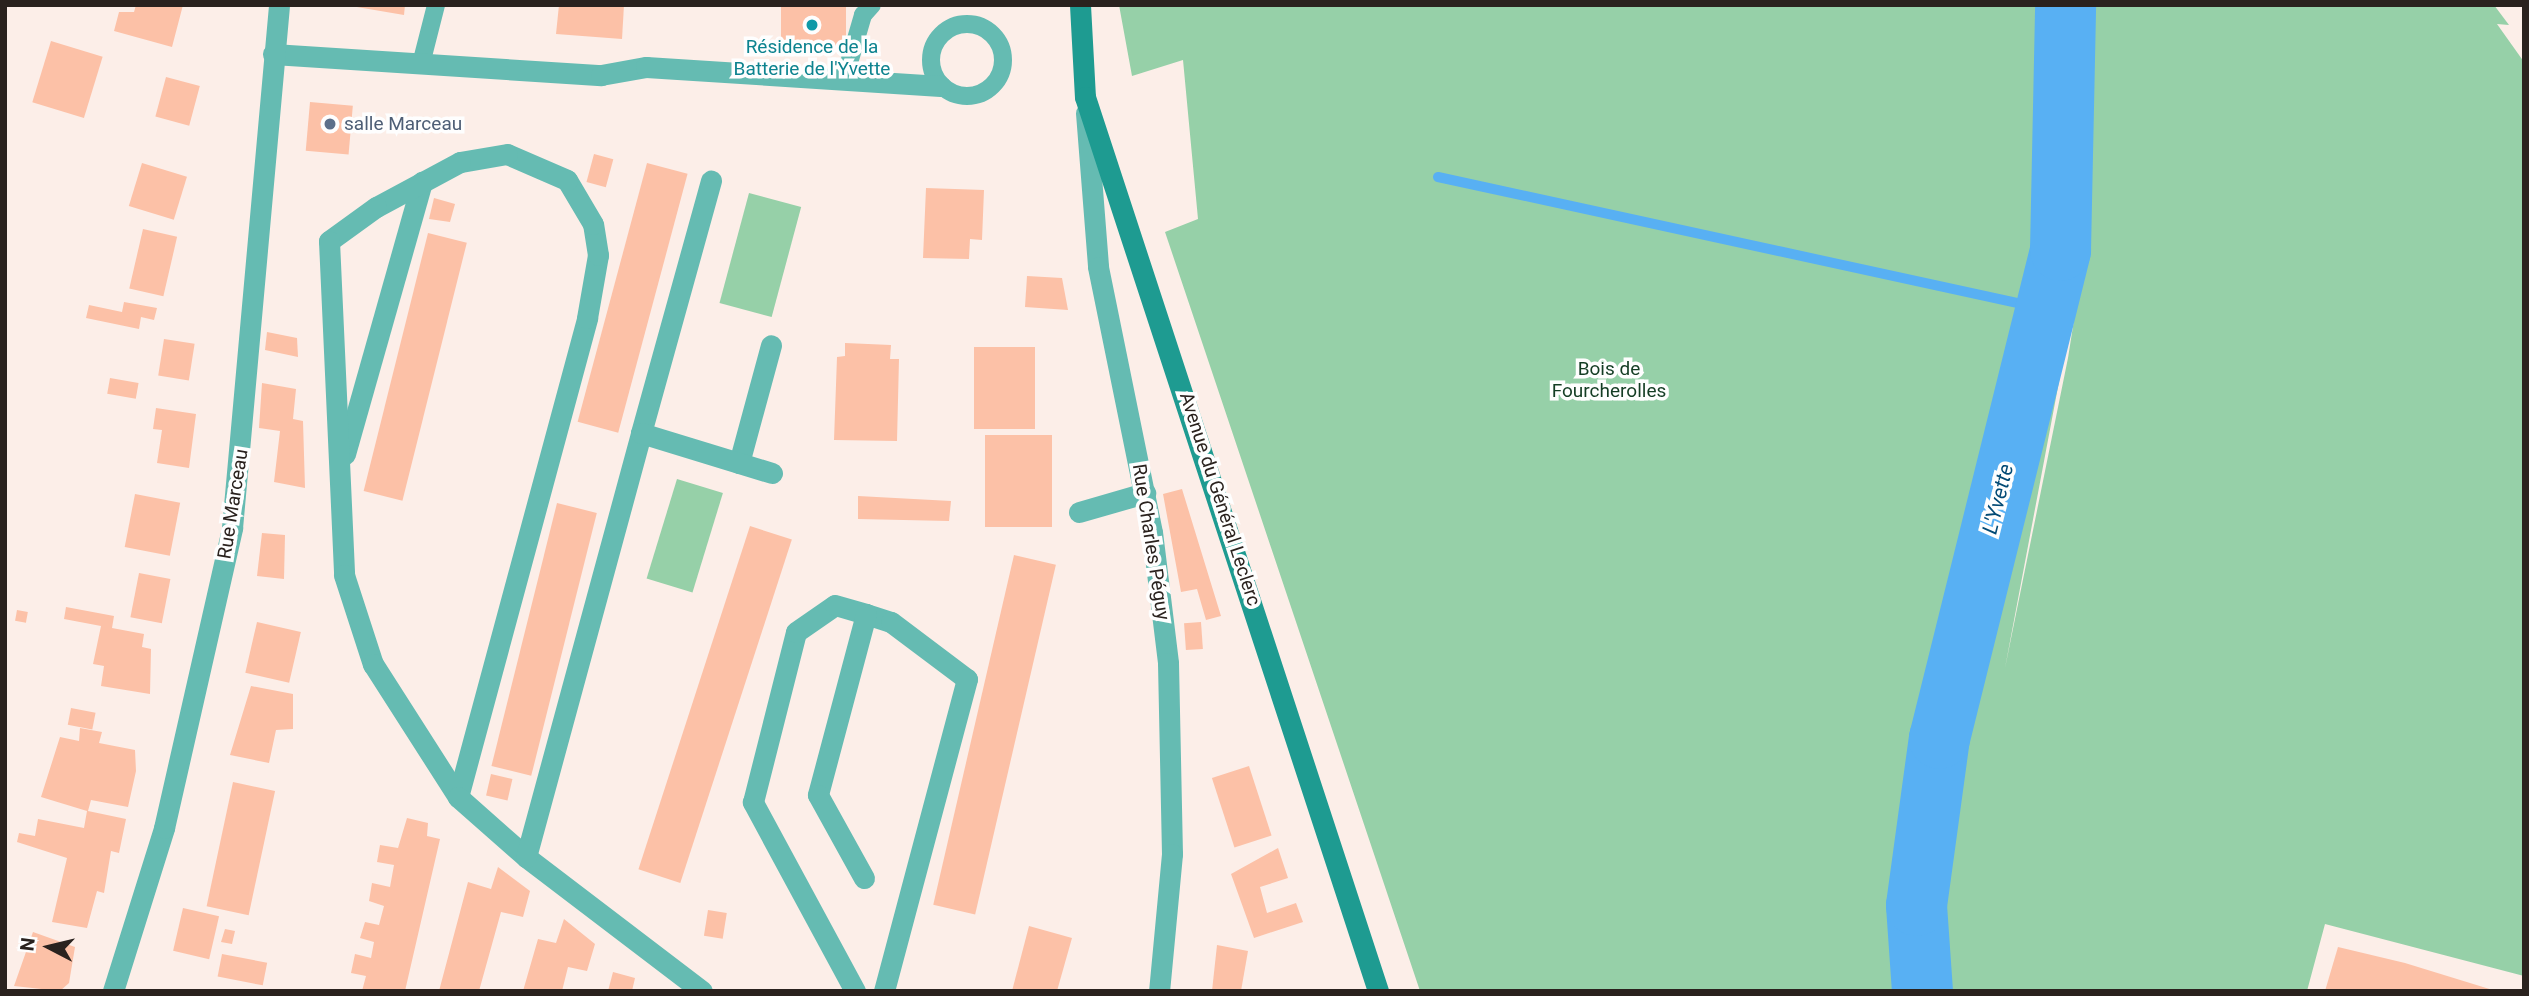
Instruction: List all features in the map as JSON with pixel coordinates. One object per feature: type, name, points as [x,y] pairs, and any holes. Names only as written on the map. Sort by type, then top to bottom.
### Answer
[{"type":"main road","name":"Avenue du Général Leclerc","points":[[1080,5],[1085,97],[1378,991]]},
{"type":"street","name":"Rue Marceau","points":[[113,991],[164,828],[232,528],[279,5]]},
{"type":"street","points":[[273,54],[601,75],[646,67],[940,86]]},
{"type":"street","name":"Rue Charles Péguy","points":[[1085,97],[1098,267],[1145,494],[1174,755],[1160,991]]},
{"type":"street","points":[[458,797],[587,318],[598,255],[593,224],[567,180],[537,162],[506,154],[460,162],[422,182],[330,241],[344,575],[373,664],[458,797],[526,857],[702,991]]},
{"type":"street","points":[[526,857],[711,181]]},
{"type":"street","points":[[340,472],[422,182]]},
{"type":"street","points":[[739,463],[771,345]]},
{"type":"street","points":[[641,433],[772,472]]},
{"type":"street","points":[[1079,512],[1145,494]]},
{"type":"street","points":[[855,991],[753,802],[796,632],[835,605],[891,622],[967,679],[884,991]]},
{"type":"street","points":[[864,878],[818,795],[866,614]]},
{"type":"lane","points":[[421,64],[436,5]]},
{"type":"lane","points":[[844,80],[863,15],[872,5]]},
{"type":"lane","points":[[962,24],[995,36],[1001,70],[988,89],[966,96],[940,86],[931,56],[941,35],[962,24]]},
{"type":"green space","name":"Bois de Fourcherolles","points":[[1119,5],[2494,5],[2509,25],[2497,24],[2524,62],[2524,976],[2325,924],[2307,991],[1420,991],[1165,232],[1198,219],[1183,60],[1132,76]],"holes":[[[2091,212],[2068,358],[2005,668]]]},
{"type":"green space","points":[[749,193],[801,207],[772,317],[719,303]]},
{"type":"green space","points":[[677,479],[723,493],[692,592],[647,578]]},
{"type":"building","points":[[136,5],[183,5],[172,47],[114,31],[119,12],[134,12]]},
{"type":"building","points":[[345,5],[405,5],[404,15]]},
{"type":"building","points":[[559,5],[624,5],[622,39],[556,34]]},
{"type":"building","name":"Résidence de la Batterie de l'Yvette","points":[[781,5],[846,5],[846,46],[781,46]]},
{"type":"building","points":[[51,41],[103,57],[84,118],[32,102]]},
{"type":"building","points":[[166,77],[200,86],[189,126],[155,117]]},
{"type":"building","name":"salle Marceau","points":[[310,102],[353,106],[349,155],[306,151]]},
{"type":"building","points":[[594,154],[613,159],[606,187],[586,182]]},
{"type":"building","points":[[142,163],[187,177],[174,220],[129,206]]},
{"type":"building","points":[[647,163],[688,174],[618,433],[578,422]]},
{"type":"building","points":[[926,188],[984,190],[982,240],[970,239],[969,259],[923,258]]},
{"type":"building","points":[[434,198],[455,204],[450,222],[429,219]]},
{"type":"building","points":[[143,229],[177,237],[163,296],[129,288]]},
{"type":"building","points":[[428,233],[467,243],[402,501],[364,491]]},
{"type":"building","points":[[1027,276],[1062,278],[1068,310],[1025,307]]},
{"type":"building","points":[[124,302],[157,308],[154,320],[141,317],[139,329],[86,318],[89,305],[122,312]]},
{"type":"building","points":[[267,332],[297,338],[298,357],[265,350]]},
{"type":"building","points":[[164,339],[195,344],[189,380],[158,376]]},
{"type":"building","points":[[845,343],[891,345],[890,359],[899,359],[897,441],[834,440],[837,357],[845,356]]},
{"type":"building","points":[[974,347],[1035,347],[1035,429],[974,429]]},
{"type":"building","points":[[110,378],[139,383],[136,399],[107,394]]},
{"type":"building","points":[[262,383],[296,389],[293,419],[303,421],[305,488],[274,482],[280,431],[259,428]]},
{"type":"building","points":[[156,408],[196,414],[189,468],[157,463],[162,430],[153,429]]},
{"type":"building","points":[[985,435],[1052,435],[1052,527],[985,527]]},
{"type":"building","points":[[1182,489],[1221,616],[1206,620],[1197,589],[1181,592],[1163,494]]},
{"type":"building","points":[[135,494],[180,503],[170,556],[125,547]]},
{"type":"building","points":[[858,496],[951,501],[949,521],[858,519]]},
{"type":"building","points":[[557,503],[597,513],[531,776],[491,766]]},
{"type":"building","points":[[750,526],[792,540],[680,883],[638,869]]},
{"type":"building","points":[[262,533],[285,535],[284,579],[257,576]]},
{"type":"building","points":[[1014,555],[1056,565],[975,914],[933,905]]},
{"type":"building","points":[[139,573],[170,579],[162,623],[130,617]]},
{"type":"building","points":[[66,607],[114,616],[112,628],[144,634],[142,647],[151,649],[150,694],[101,686],[104,666],[93,664],[101,626],[64,619]]},
{"type":"building","points":[[17,610],[28,612],[26,623],[15,621]]},
{"type":"building","points":[[257,622],[301,632],[289,683],[245,673]]},
{"type":"building","points":[[1201,622],[1203,649],[1186,650],[1184,623]]},
{"type":"building","points":[[251,686],[293,694],[293,729],[276,730],[269,763],[230,755]]},
{"type":"building","points":[[71,708],[96,713],[92,729],[68,725]]},
{"type":"building","points":[[80,728],[102,732],[99,743],[135,750],[136,771],[128,807],[91,800],[88,811],[126,819],[119,853],[111,851],[104,893],[97,891],[87,928],[52,922],[67,858],[17,842],[19,833],[35,836],[38,819],[84,828],[87,811],[41,797],[60,737],[79,741]]},
{"type":"building","points":[[1249,766],[1272,835],[1234,847],[1212,778]]},
{"type":"building","points":[[491,774],[512,779],[507,800],[486,795]]},
{"type":"building","points":[[233,782],[275,791],[249,915],[207,906]]},
{"type":"building","points":[[407,818],[428,823],[427,836],[440,839],[405,991],[362,991],[366,976],[351,973],[355,954],[371,958],[374,942],[360,938],[365,922],[379,925],[384,906],[369,901],[372,883],[390,887],[394,865],[377,862],[380,845],[398,848]]},
{"type":"building","points":[[1278,848],[1288,878],[1260,887],[1267,913],[1296,903],[1303,922],[1254,938],[1231,874]]},
{"type":"building","points":[[498,867],[530,891],[523,917],[501,912],[479,991],[439,991],[468,882],[491,889]]},
{"type":"building","points":[[183,908],[219,916],[209,959],[173,951]]},
{"type":"building","points":[[708,910],[727,913],[723,939],[704,936]]},
{"type":"building","points":[[564,919],[595,944],[587,971],[568,967],[562,991],[523,991],[538,939],[556,943]]},
{"type":"building","points":[[1029,926],[1072,938],[1057,991],[1012,991]]},
{"type":"building","points":[[225,929],[235,931],[232,944],[221,942]]},
{"type":"building","points":[[33,932],[75,947],[69,983],[60,991],[14,986]]},
{"type":"building","points":[[1217,945],[1248,951],[1241,991],[1212,991]]},
{"type":"building","points":[[2338,947],[2405,963],[2496,991],[2325,991]]},
{"type":"building","points":[[222,954],[267,963],[263,985],[218,977]]},
{"type":"building","points":[[613,972],[635,978],[632,991],[608,991]]},
{"type":"waterway","name":"L'Yvette","points":[[1922,991],[1916,905],[1939,738],[2060,250],[2065,5]]},
{"type":"waterway","points":[[1438,177],[2045,309]]},
{"type":"place","name":"Résidence de la Batterie de l'Yvette","points":[[812,25]]},
{"type":"place","name":"salle Marceau","points":[[330,124]]}]
